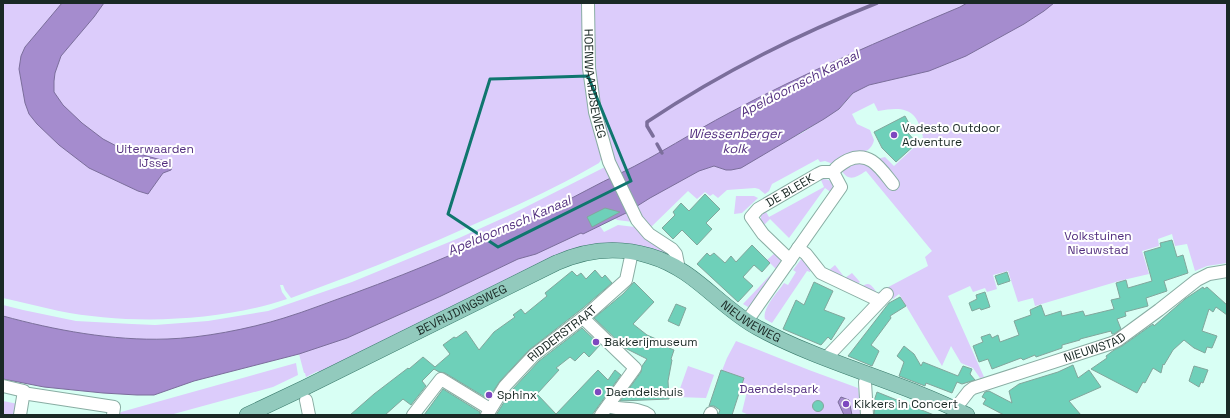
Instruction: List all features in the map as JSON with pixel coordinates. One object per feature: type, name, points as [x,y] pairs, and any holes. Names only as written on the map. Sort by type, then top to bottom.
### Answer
[{"type":"main road","name":"BEVRIJDINGSWEG","points":[[247,415],[311,385],[561,261],[595,251],[613,250],[632,252],[654,257],[682,271]]},
{"type":"main road","name":"NIEUWEWEG","points":[[682,271],[701,284],[747,321],[782,340],[929,396],[961,412]]},
{"type":"street","name":"HOENWAARDSEWEG","points":[[588,3],[589,68],[595,112],[610,164],[634,215],[648,234],[672,249],[676,254],[682,271]]},
{"type":"street","points":[[747,321],[841,187],[833,172],[837,166],[855,157],[864,158],[876,164],[893,184]]},
{"type":"street","name":"DE BLEEK","points":[[790,260],[763,234],[751,217],[758,209],[818,174],[822,172],[833,172]]},
{"type":"street","points":[[798,248],[806,254],[821,273],[883,297],[826,358]]},
{"type":"street","name":"RIDDERSTRAAT","points":[[489,412],[505,386],[534,355],[583,318],[626,280],[632,252]]},
{"type":"street","name":"NIEUWSTAD","points":[[961,412],[967,394],[973,388],[1096,350],[1118,340],[1197,280],[1209,274],[1227,271]]},
{"type":"street","points":[[583,318],[635,368],[604,410]]},
{"type":"street","points":[[867,415],[865,382],[868,374]]},
{"type":"street","points":[[413,415],[441,379],[489,412]]},
{"type":"street","points":[[3,386],[24,391],[20,415]]},
{"type":"street","points":[[29,394],[114,407],[113,415]]},
{"type":"street","points":[[306,400],[309,415]]},
{"type":"street","points":[[604,410],[631,408],[640,410],[649,415]]},
{"type":"highlighted area","points":[[588,76],[631,181],[498,247],[448,214],[490,79]]},
{"type":"green space","name":"Uiterwaarden IJssel","points":[[3,3],[1227,3],[1227,263],[1207,266],[1195,271],[1187,244],[1175,246],[1172,234],[1158,239],[1159,246],[1142,251],[1149,274],[1119,281],[1035,306],[1033,298],[1018,302],[1008,271],[993,275],[997,289],[987,292],[985,288],[973,292],[970,286],[948,296],[984,377],[980,378],[973,368],[961,363],[951,346],[942,366],[899,294],[893,299],[890,295],[881,297],[862,287],[869,284],[877,293],[928,266],[925,257],[932,251],[866,171],[852,178],[844,174],[841,170],[842,167],[885,157],[894,166],[921,141],[923,137],[917,120],[913,115],[903,110],[896,109],[878,111],[874,103],[852,114],[857,124],[870,130],[874,140],[870,148],[864,152],[833,164],[825,161],[820,162],[818,159],[772,184],[769,191],[765,194],[759,189],[755,188],[727,190],[718,198],[713,194],[710,196],[705,192],[697,199],[688,191],[649,229],[638,211],[626,212],[633,222],[617,220],[615,218],[600,226],[604,232],[618,225],[635,227],[643,236],[668,253],[667,255],[606,244],[319,373],[318,371],[306,377],[299,354],[216,375],[181,338],[136,339],[91,335],[47,327],[3,316],[3,305],[76,321],[155,325],[208,321],[268,311],[352,282],[459,238],[512,214],[605,167],[602,158],[599,163],[523,202],[361,272],[291,298],[283,285],[280,285],[282,292],[287,299],[261,307],[204,317],[174,319],[115,318],[59,311],[3,298]],"holes":[[[852,95],[839,109],[802,133],[726,170],[714,166],[709,167]]]},
{"type":"green space","points":[[824,179],[831,182],[833,188],[832,193],[825,188],[789,238],[770,219],[764,225],[761,220],[761,215],[765,210],[769,217],[824,187],[821,180]]},
{"type":"green space","points":[[736,196],[754,196],[758,198],[742,213],[734,214]]},
{"type":"green space","points":[[776,252],[780,258],[781,266],[753,305],[748,307],[743,304],[776,269],[767,260]]},
{"type":"green space","points":[[802,258],[811,269],[810,272],[807,271],[772,323],[765,319],[768,305],[784,283],[788,285],[796,272],[793,270]]},
{"type":"green space","points":[[835,265],[845,278],[852,273],[860,282],[857,284],[828,271]]},
{"type":"green space","name":"Daendelspark","points":[[736,341],[858,388],[862,415],[749,415],[742,412],[748,387],[719,378]]},
{"type":"green space","points":[[296,363],[298,375],[273,387],[170,415],[119,415],[121,412]]},
{"type":"green space","points":[[688,366],[714,375],[706,398],[677,397]]},
{"type":"green space","points":[[3,401],[18,404],[17,415],[3,415]]},
{"type":"water","points":[[62,3],[104,3],[61,56],[55,73],[54,92],[63,105],[82,123],[103,139],[124,150],[169,162],[172,167],[171,170],[163,173],[148,194],[138,191],[89,168],[59,145],[37,124],[29,114],[25,103],[19,69],[21,56],[25,47]]},
{"type":"water","points":[[967,3],[1054,3],[1024,24],[966,56],[929,71],[869,85],[853,93],[839,109],[741,168],[726,170],[714,166],[699,171],[626,213],[583,234],[581,233],[536,254],[518,259],[441,296],[347,338],[299,354],[194,381],[154,395],[103,393],[44,387],[3,379],[3,316],[84,334],[126,338],[167,339],[226,332],[256,326],[293,315],[403,275],[503,232],[635,166],[757,98],[843,57]]},
{"type":"water","points":[[841,397],[849,400],[852,415],[844,415],[838,402]]},
{"type":"building","points":[[905,116],[912,129],[907,132],[917,143],[896,162],[882,148],[874,132]]},
{"type":"building","points":[[705,194],[720,209],[706,223],[712,229],[697,245],[682,230],[673,239],[662,228],[675,215],[673,212],[681,203],[689,211]]},
{"type":"building","points":[[605,208],[620,212],[592,227],[587,217]]},
{"type":"building","points":[[1172,240],[1177,257],[1183,255],[1188,273],[1164,281],[1167,291],[1146,298],[1148,306],[1125,312],[1126,316],[1117,319],[1121,329],[1114,334],[1112,334],[1111,331],[1080,339],[1062,345],[1062,348],[1036,357],[1035,355],[1023,360],[1021,358],[992,369],[988,359],[979,362],[973,346],[983,342],[981,337],[990,334],[992,338],[998,335],[1000,342],[1019,335],[1014,321],[1031,315],[1030,310],[1041,305],[1045,316],[1061,311],[1062,316],[1083,311],[1085,316],[1114,309],[1111,300],[1120,298],[1116,283],[1126,280],[1128,288],[1152,281],[1144,252],[1161,247],[1160,243]]},
{"type":"building","points":[[752,245],[770,263],[762,272],[754,265],[743,277],[753,286],[738,302],[697,264],[707,253],[710,256],[714,253],[725,263],[731,256],[736,262]]},
{"type":"building","points":[[595,270],[602,278],[605,275],[612,283],[583,308],[529,350],[500,381],[488,399],[445,373],[434,369],[422,381],[426,386],[411,405],[403,399],[385,415],[350,415],[374,394],[423,357],[435,367],[450,354],[443,345],[454,337],[456,338],[466,331],[479,350],[494,332],[515,317],[513,315],[521,309],[525,314],[547,296],[545,293],[572,271],[577,276],[581,273],[586,279]]},
{"type":"building","points":[[1007,272],[1010,281],[998,285],[995,276]]},
{"type":"building","points":[[634,282],[654,302],[633,324],[647,335],[656,339],[655,340],[670,344],[669,348],[674,350],[671,359],[668,381],[669,399],[620,401],[641,372],[642,366],[647,359],[625,348],[594,318],[623,294]]},
{"type":"building","points":[[814,282],[833,291],[824,310],[845,318],[831,340],[828,337],[821,345],[783,329],[796,300],[804,305]]},
{"type":"building","points":[[1203,287],[1204,289],[1207,287],[1227,305],[1227,315],[1216,307],[1213,312],[1209,309],[1202,331],[1217,336],[1212,348],[1207,347],[1205,353],[1194,348],[1184,340],[1173,350],[1164,365],[1163,364],[1161,373],[1153,368],[1145,383],[1143,382],[1137,393],[1091,369],[1107,358],[1106,356],[1114,350],[1153,324],[1154,326],[1185,299]]},
{"type":"building","points":[[985,292],[990,307],[972,311],[969,303],[977,299],[976,295]]},
{"type":"building","points":[[900,297],[906,306],[890,316],[891,318],[871,345],[879,351],[872,366],[848,356],[889,303]]},
{"type":"building","points":[[676,304],[686,308],[679,326],[668,321]]},
{"type":"building","points":[[582,328],[600,345],[589,357],[584,352],[575,361],[570,357],[556,368],[559,370],[537,394],[556,414],[598,370],[608,380],[615,370],[621,375],[592,415],[496,415],[511,391],[539,361]]},
{"type":"building","points":[[904,346],[914,354],[921,366],[923,362],[958,376],[963,366],[972,369],[970,374],[975,380],[962,384],[957,382],[952,393],[926,383],[925,386],[899,376],[904,362],[897,356]]},
{"type":"building","points":[[1073,365],[1078,378],[1089,370],[1101,387],[1069,401],[1081,415],[1004,415],[983,404],[986,399],[982,397],[985,392],[989,391],[1012,403],[1009,391],[1019,384],[1058,372]]},
{"type":"building","points":[[1194,366],[1208,370],[1203,383],[1201,382],[1199,387],[1189,381]]},
{"type":"building","points":[[721,370],[744,378],[732,415],[718,415],[720,410],[714,406],[709,406]]},
{"type":"building","points":[[443,389],[480,412],[480,415],[424,415]]},
{"type":"building","points":[[877,392],[934,415],[874,415],[874,401]]},
{"type":"building","points":[[816,401],[820,401],[822,402],[822,410],[816,411],[813,408],[813,404]]},
{"type":"waterway","points":[[653,136],[647,126],[647,122],[674,104],[759,56],[817,28],[877,3]]},
{"type":"waterway","points":[[657,144],[662,153]]},
{"type":"place","name":"Vadesto Outdoor Adventure","points":[[894,135]]},
{"type":"place","name":"Bakkerijmuseum","points":[[596,342]]},
{"type":"place","name":"Daendelshuis","points":[[598,392]]},
{"type":"place","name":"Sphinx","points":[[489,395]]},
{"type":"place","name":"Kikkers in Concert","points":[[846,404]]},
{"type":"water label","name":"Apeldoornsch Kanaal","points":[[799,83]]},
{"type":"water label","name":"Wiessenberger kolk","points":[[735,140]]},
{"type":"water label","name":"Apeldoornsch Kanaal","points":[[509,225]]},
{"type":"park label","name":"Volkstuinen Nieuwstad","points":[[1098,243]]}]
